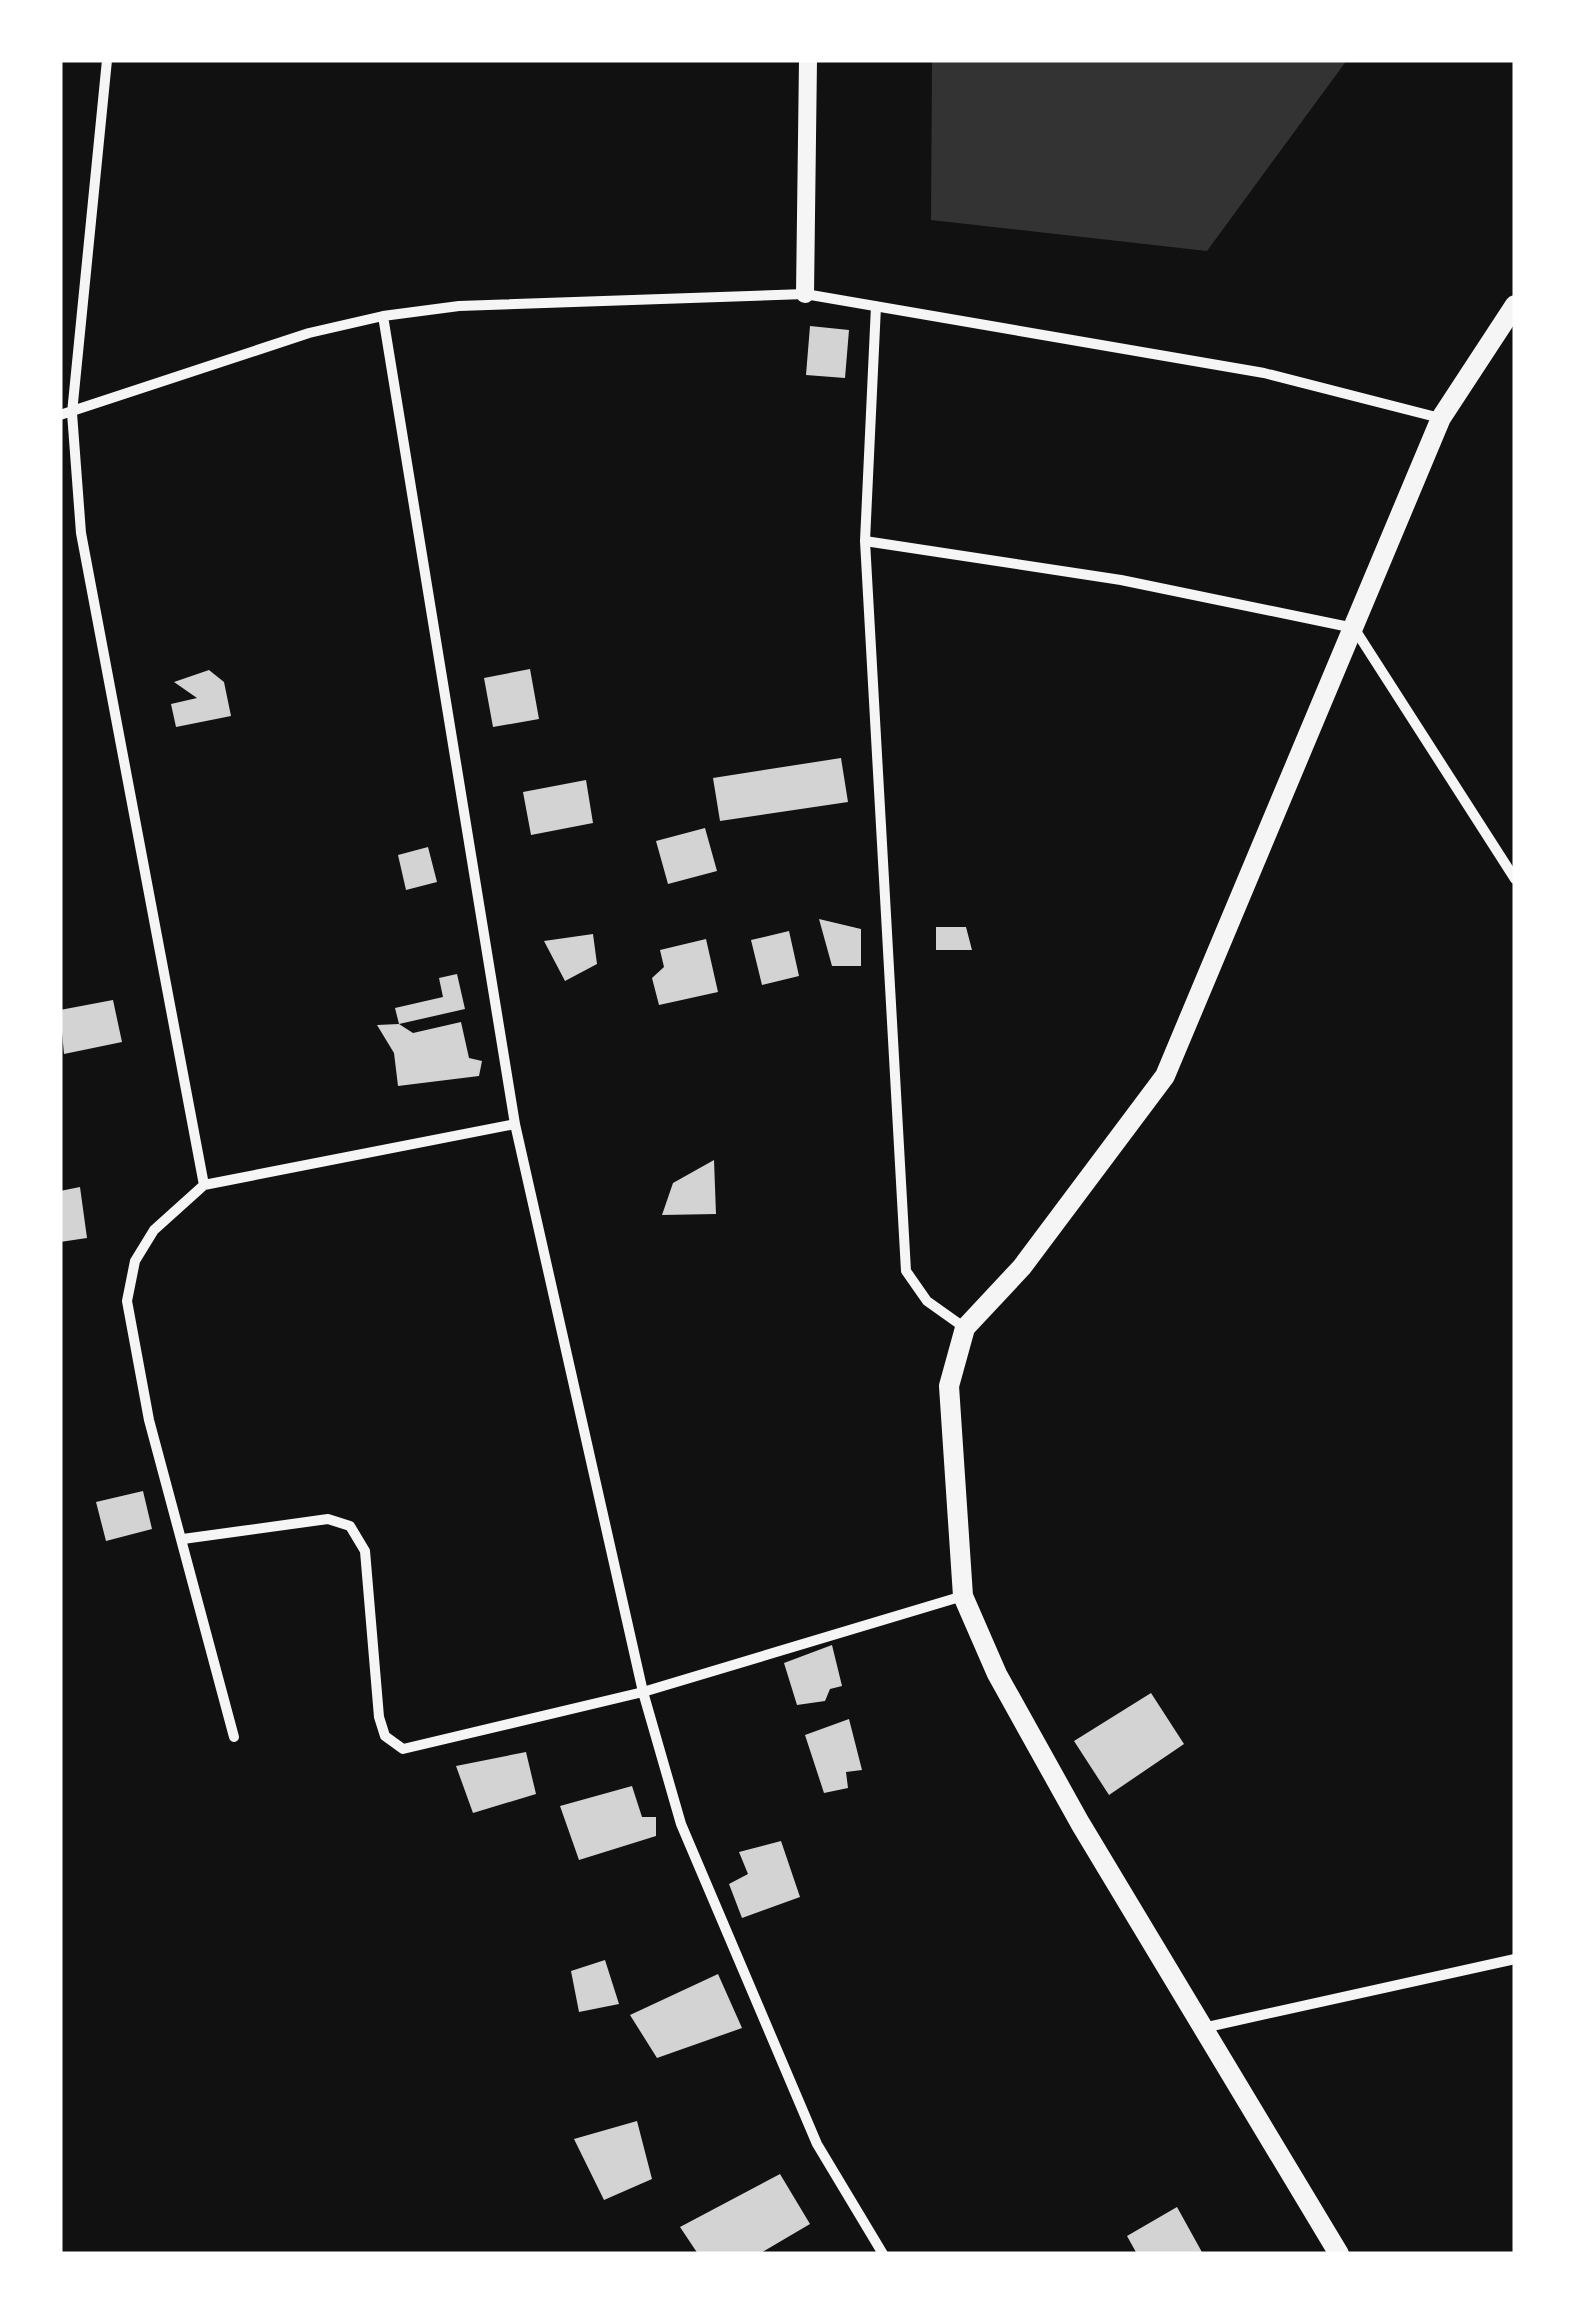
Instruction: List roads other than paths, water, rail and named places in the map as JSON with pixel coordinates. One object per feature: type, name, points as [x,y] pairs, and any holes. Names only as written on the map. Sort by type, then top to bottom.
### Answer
[{"type":"main road","points":[[1339,2254],[997,1674],[963,1596],[949,1386],[965,1328],[1022,1267],[1166,1076],[1441,418],[1515,306]]},
{"type":"street","points":[[108,60],[66,414],[80,533],[204,1185]]},
{"type":"street","points":[[805,294],[808,60]]},
{"type":"street","points":[[66,414],[309,333],[383,316],[460,306],[805,294],[1264,373],[1441,418]]},
{"type":"street","points":[[876,306],[866,541],[906,1271],[927,1301],[965,1328]]},
{"type":"street","points":[[383,316],[515,1124],[643,1692],[681,1824],[809,2126],[883,2254]]},
{"type":"street","points":[[866,541],[1122,580],[1354,628],[1515,879]]},
{"type":"street","points":[[234,1736],[148,1420],[127,1301],[134,1262],[154,1230],[204,1185],[515,1124]]},
{"type":"street","points":[[183,1539],[328,1519],[350,1526],[365,1551],[379,1716],[385,1736],[403,1749],[643,1692],[963,1596]]},
{"type":"street","points":[[1203,2028],[1515,1960]]}]
